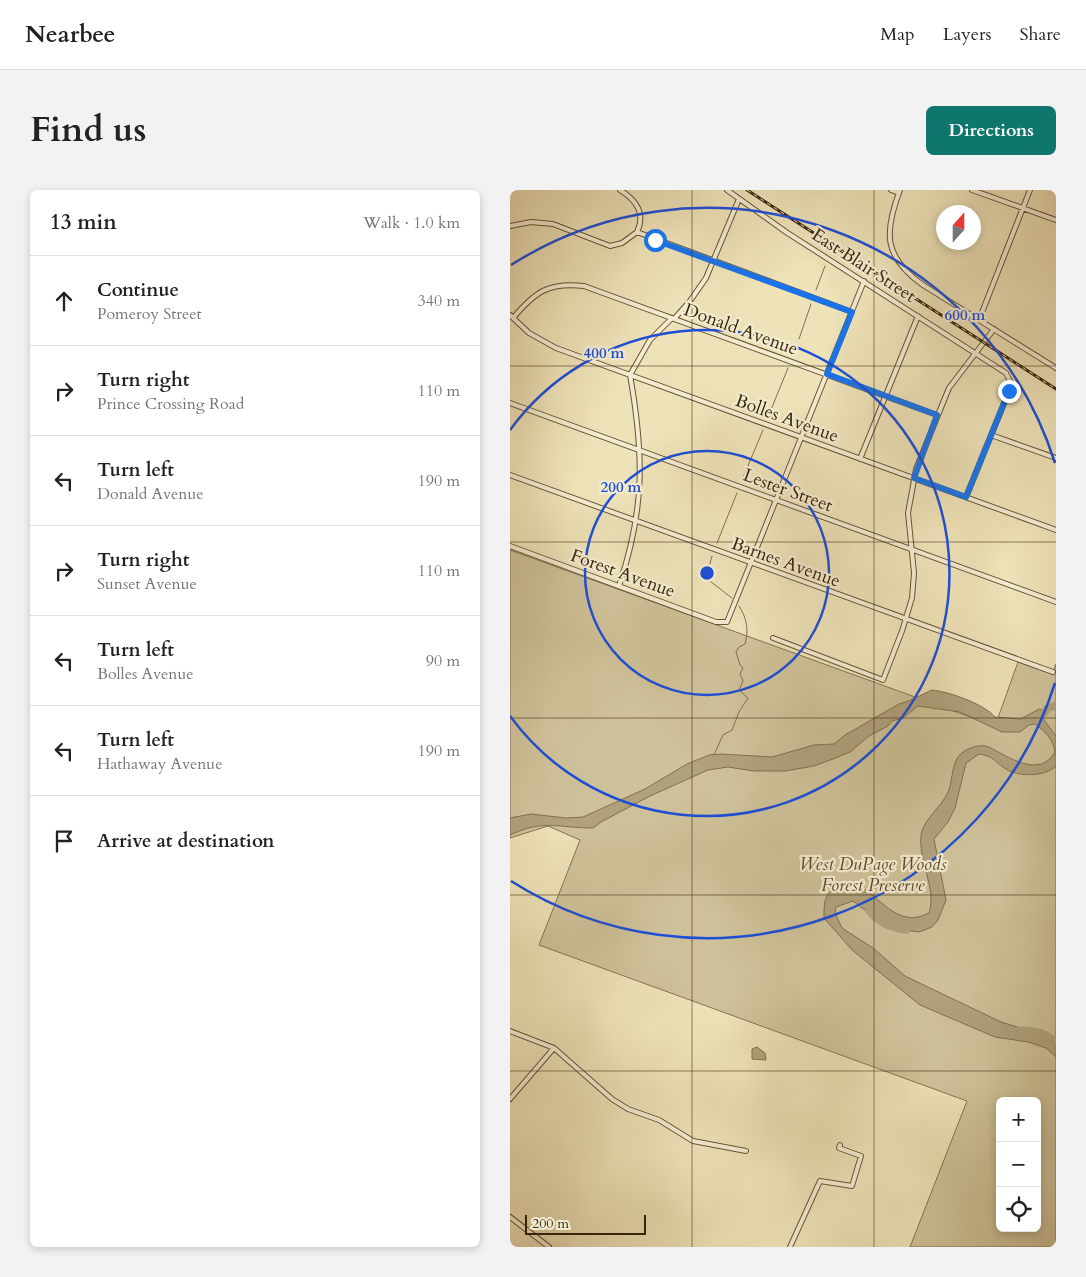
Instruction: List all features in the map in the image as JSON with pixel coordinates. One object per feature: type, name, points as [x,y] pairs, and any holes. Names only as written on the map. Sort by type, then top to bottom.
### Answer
[{"type":"street","points":[[510,226],[532,222],[553,224],[610,246],[622,243],[638,232],[641,218],[639,207],[633,199],[620,190]]},
{"type":"street","name":"East Blair Street","points":[[727,190],[1003,370],[1010,379],[1009,391],[991,435]]},
{"type":"street","points":[[891,190],[899,191],[889,229],[891,248],[897,261],[914,278],[1056,368]]},
{"type":"street","points":[[972,190],[1056,220]]},
{"type":"street","points":[[979,320],[1030,190]]},
{"type":"street","points":[[619,586],[637,522],[641,451],[630,375],[647,345],[698,291],[739,199]]},
{"type":"street","points":[[638,232],[852,312]]},
{"type":"street","points":[[750,563],[864,281]]},
{"type":"street","name":"Donald Avenue","points":[[512,318],[536,294],[557,285],[584,286],[937,415]]},
{"type":"street","points":[[860,459],[918,316]]},
{"type":"street","name":"Bolles Avenue","points":[[512,318],[548,344],[1056,530]]},
{"type":"street","points":[[773,638],[882,680],[906,620],[914,586],[908,512],[914,478],[937,415],[953,382],[994,329]]},
{"type":"street","name":"Lester Street","points":[[510,403],[1056,602]]},
{"type":"street","points":[[966,497],[991,435],[1056,458]]},
{"type":"street","name":"Barnes Avenue","points":[[510,475],[1053,672]]},
{"type":"street","name":"Forest Avenue","points":[[510,546],[716,622],[727,622],[750,563]]},
{"type":"street","points":[[510,1031],[554,1048],[612,1099],[628,1109],[658,1120],[693,1142],[746,1151]]},
{"type":"street","points":[[510,1099],[554,1048]]},
{"type":"street","points":[[790,1247],[820,1181],[852,1186],[862,1156],[839,1148],[840,1145]]},
{"type":"street","points":[[510,1217],[549,1247]]},
{"type":"green space","name":"West DuPage Woods Forest Preserve","points":[[510,550],[995,726],[1018,662],[1052,674],[1056,664],[1056,1247],[910,1247],[967,1101],[539,945],[580,840],[548,826],[510,838]]},
{"type":"shaded area","points":[[932,690],[966,699],[990,712],[995,717],[1021,719],[1039,709],[1042,710],[1044,720],[1056,736],[1056,766],[1046,772],[1032,775],[1011,772],[985,755],[979,754],[966,763],[955,808],[948,822],[934,839],[946,900],[938,920],[932,927],[919,932],[897,929],[874,917],[853,901],[836,907],[835,913],[842,928],[873,948],[905,976],[1001,1022],[1056,1039],[1056,1057],[1046,1048],[1028,1042],[995,1037],[920,1005],[852,950],[824,918],[824,907],[828,894],[836,888],[850,885],[866,890],[898,914],[918,917],[929,913],[931,894],[922,855],[922,829],[947,794],[954,765],[958,757],[968,749],[985,746],[1014,760],[1033,765],[1041,764],[1049,760],[1055,752],[1053,743],[1048,736],[1035,724],[1029,725],[1020,732],[1002,732],[960,712],[918,706],[903,718],[892,721],[888,726],[869,736],[850,752],[814,766],[785,771],[754,771],[728,767],[708,770],[650,796],[593,828],[542,826],[532,827],[510,835],[510,818],[531,814],[566,818],[583,817],[645,789],[687,764],[709,755],[772,757],[814,745],[834,744],[845,735],[899,704]]},
{"type":"shaded area","points":[[757,1047],[765,1053],[766,1060],[752,1059],[752,1049]]},
{"type":"waterway","points":[[816,290],[825,266]]},
{"type":"waterway","points":[[799,339],[811,304]]},
{"type":"waterway","points":[[768,417],[788,368]]},
{"type":"waterway","points":[[742,480],[763,430]]},
{"type":"waterway","points":[[717,543],[737,493]]},
{"type":"waterway","points":[[712,556],[706,578],[732,598]]},
{"type":"waterway","points":[[714,755],[723,735],[732,730],[739,712],[748,698],[739,690],[743,681],[740,674],[743,668],[740,665],[736,652],[739,647],[745,644],[747,629],[744,615],[739,606]]},
{"type":"waterway","points":[[1052,707],[1056,705]]},
{"type":"waterway","points":[[1039,719],[1047,709]]},
{"type":"waterway","points":[[869,910],[885,924],[906,930]]},
{"type":"waterway","points":[[1017,1031],[1028,1030],[1038,1032],[1056,1042]]},
{"type":"railway","points":[[747,190],[1056,389]]},
{"type":"route","points":[[655,240],[852,312],[827,374],[937,415],[914,478],[966,497],[1009,391]]}]
